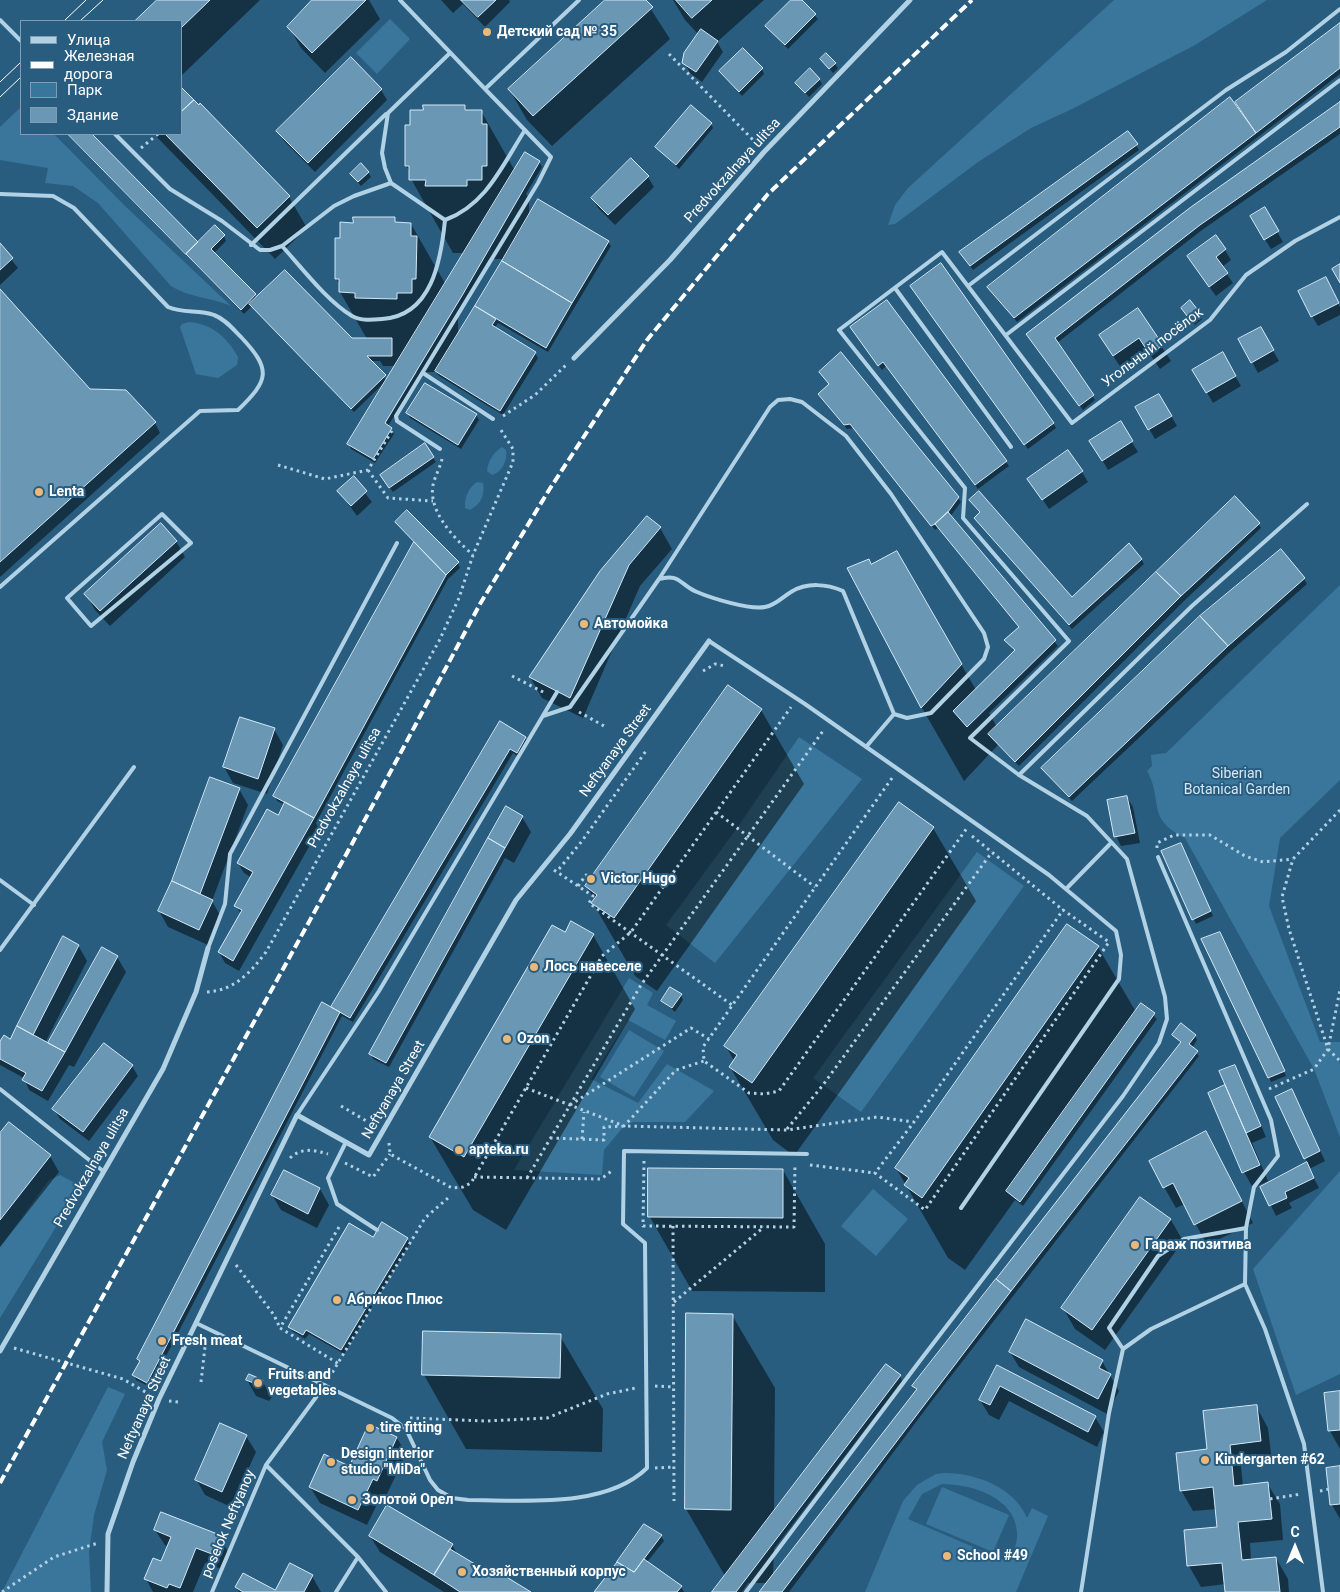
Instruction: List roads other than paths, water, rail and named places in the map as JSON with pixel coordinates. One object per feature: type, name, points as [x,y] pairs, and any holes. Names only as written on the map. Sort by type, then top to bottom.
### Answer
[{"type":"street","name":"Predvokzalnaya ulitsa","points":[[574,358],[670,260],[764,152],[910,0]]},
{"type":"street","name":"Neftyanaya Street","points":[[106,1592],[107,1541],[133,1462],[159,1399],[297,1115],[369,1155],[516,900],[570,834],[709,641]]},
{"type":"street","name":"Predvokzalnaya ulitsa","points":[[0,1351],[163,1069],[196,992],[208,948]]},
{"type":"lane","points":[[400,0],[551,157],[538,183],[396,416],[397,421],[440,448]]},
{"type":"lane","points":[[485,88],[579,0]]},
{"type":"lane","points":[[968,286],[1226,90],[1286,52],[1340,9]]},
{"type":"lane","points":[[0,20],[20,40]]},
{"type":"lane","points":[[251,244],[450,53]]},
{"type":"lane","points":[[746,1592],[919,1362],[1112,1111],[1159,1043],[1167,1019],[1165,997],[1128,859],[1087,816],[1019,775],[970,738],[1069,641],[963,518],[965,488],[839,330],[942,252],[1006,335],[1340,80]]},
{"type":"lane","points":[[388,113],[382,153],[384,168],[391,184],[445,220]]},
{"type":"lane","points":[[445,220],[460,215],[486,192],[525,130]]},
{"type":"lane","points":[[116,135],[170,189],[222,221],[260,250],[270,250],[282,246],[334,206],[354,196],[391,184]]},
{"type":"lane","points":[[0,194],[53,196],[74,208],[168,307],[179,312],[214,315],[224,320],[259,358],[263,375],[256,393],[238,410],[200,411],[0,587]]},
{"type":"lane","name":"Угольный посёлок","points":[[1006,335],[1072,424],[1210,320],[1246,275],[1295,241],[1340,217]]},
{"type":"lane","points":[[282,246],[341,309],[355,317],[369,320],[394,318],[408,312],[421,300],[434,278],[440,259],[445,220]]},
{"type":"lane","points":[[895,288],[1011,447]]},
{"type":"lane","points":[[423,373],[493,419]]},
{"type":"lane","points":[[543,716],[570,707],[659,579],[770,407],[778,400],[790,399],[802,402],[846,436],[891,494],[984,633],[988,647],[984,659],[931,713],[907,718],[894,714]]},
{"type":"lane","points":[[1019,775],[1192,606],[1307,504]]},
{"type":"lane","points":[[162,514],[191,543],[91,626],[66,598],[162,514]]},
{"type":"lane","points":[[208,948],[225,904],[230,854],[397,543]]},
{"type":"lane","points":[[659,579],[668,576],[677,578],[695,591],[743,605],[763,608],[779,602],[791,592],[814,585],[832,586],[844,591],[894,714]]},
{"type":"lane","points":[[709,641],[805,704],[972,820],[1066,889],[1116,931],[1121,955],[1119,979],[961,1208]]},
{"type":"lane","points":[[297,1115],[379,991],[557,692]]},
{"type":"lane","points":[[866,746],[894,714]]},
{"type":"lane","points":[[0,950],[134,767]]},
{"type":"lane","points":[[1066,889],[1111,843]]},
{"type":"lane","points":[[1158,857],[1271,1120],[1278,1156],[1254,1187],[1246,1228],[1246,1284],[1265,1329],[1304,1444],[1323,1592]]},
{"type":"lane","points":[[0,880],[34,905]]},
{"type":"lane","points":[[0,1089],[103,1171]]},
{"type":"lane","points":[[346,1142],[328,1178],[337,1204],[377,1230]]},
{"type":"lane","points":[[196,1323],[392,1418],[406,1429],[434,1485],[438,1490],[452,1498],[468,1500],[585,1497],[635,1480],[647,1468],[645,1243],[623,1224],[624,1151],[807,1154]]},
{"type":"lane","points":[[1124,1349],[1109,1328],[1158,1256],[1184,1239],[1246,1228]]},
{"type":"lane","points":[[1081,1592],[1109,1413],[1124,1349],[1151,1329],[1246,1284]]},
{"type":"lane","name":"poselok Neftyanoy","points":[[212,1592],[266,1465],[325,1385]]},
{"type":"lane","points":[[266,1465],[358,1557],[386,1592]]},
{"type":"lane","points":[[336,1592],[358,1557]]},
{"type":"tram line","points":[[65,20],[86,0]]},
{"type":"tram line","points":[[81,20],[103,0]]},
{"type":"tram line","points":[[0,82],[20,63]]},
{"type":"tram line","points":[[0,97],[20,78]]},
{"type":"railway","points":[[0,1483],[353,842],[480,604],[549,490],[647,340],[768,194],[972,0]]},
{"type":"place","name":"Детский сад № 35","points":[[487,32]]},
{"type":"place","name":"Lenta","points":[[39,492]]},
{"type":"place","name":"Автомойка","points":[[584,624]]},
{"type":"place","name":"Victor Hugo","points":[[591,879]]},
{"type":"place","name":"Лось навеселе","points":[[534,967]]},
{"type":"place","name":"Ozon","points":[[507,1039]]},
{"type":"place","name":"apteka.ru","points":[[459,1150]]},
{"type":"place","name":"Гараж позитива","points":[[1135,1245]]},
{"type":"place","name":"Абрикос Плюс","points":[[337,1300]]},
{"type":"place","name":"Fresh meat","points":[[162,1341]]},
{"type":"place","name":"Fruits and vegetables","points":[[258,1383]]},
{"type":"place","name":"tire fitting","points":[[370,1428]]},
{"type":"place","name":"Kindergarten #62","points":[[1205,1460]]},
{"type":"place","name":"Design interior studio \"MiDa\"","points":[[331,1462]]},
{"type":"place","name":"Золотой Орел","points":[[352,1500]]},
{"type":"place","name":"School #49","points":[[947,1556]]},
{"type":"place","name":"Хозяйственный корпус","points":[[462,1572]]},
{"type":"park label","name":"Siberian Botanical Garden","points":[[1237,782]]}]
